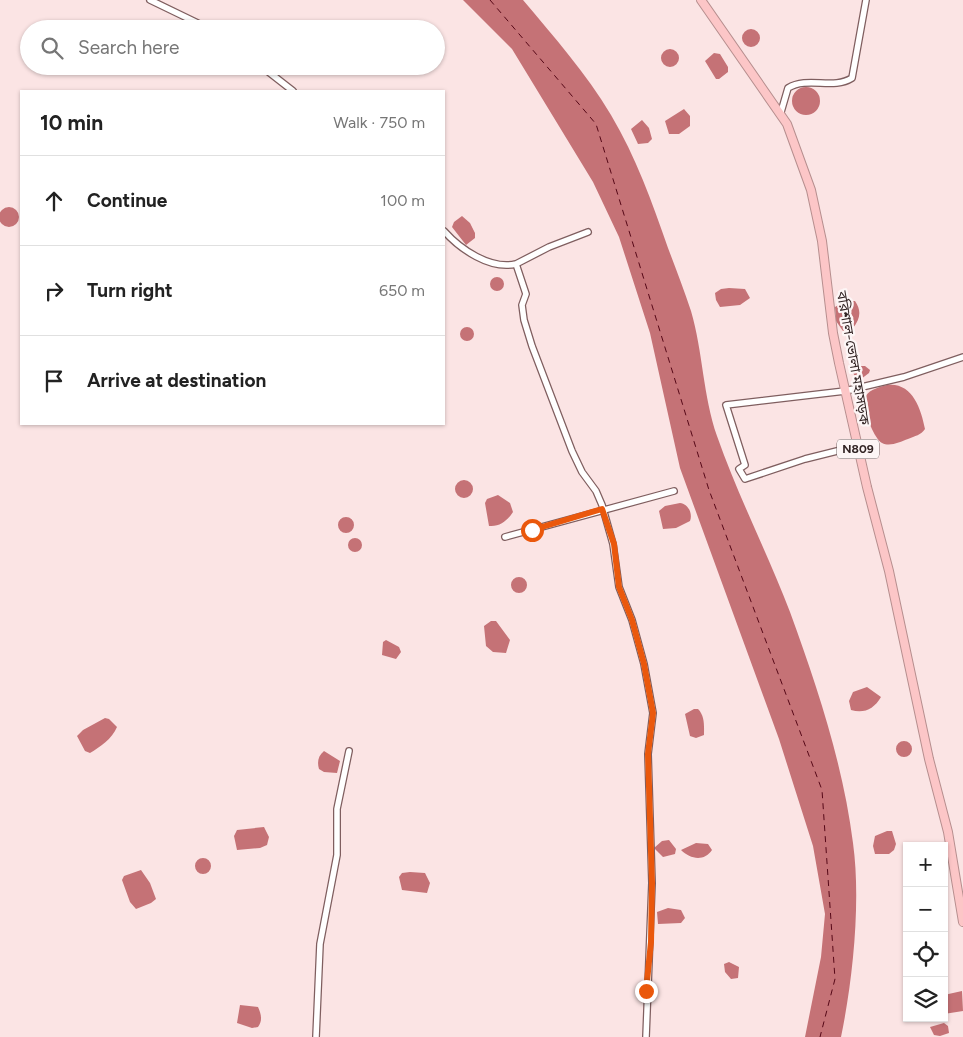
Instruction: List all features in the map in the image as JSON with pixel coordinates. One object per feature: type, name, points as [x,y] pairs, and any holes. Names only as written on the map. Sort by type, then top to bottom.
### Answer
[{"type":"highway","name":"বরিশাল-ভোলা মহাসড়ক","points":[[701,0],[781,112],[793,136],[816,211],[822,241],[833,333],[857,446],[889,571],[929,759],[948,832],[963,922]]},
{"type":"street","points":[[150,0],[191,20]]},
{"type":"street","points":[[781,112],[788,88],[795,84],[807,81],[846,82],[852,78],[866,0]]},
{"type":"street","points":[[273,75],[293,90]]},
{"type":"street","points":[[445,232],[453,241],[478,257],[498,264],[516,264],[549,247],[588,232]]},
{"type":"street","points":[[516,264],[526,294],[523,310],[529,338],[572,451],[582,472],[599,496],[614,544],[619,587],[632,620],[644,664],[653,713],[648,754],[652,883],[646,1037]]},
{"type":"street","points":[[857,446],[805,459],[745,479],[739,468],[745,466],[726,407],[845,391],[904,377],[963,357]]},
{"type":"street","points":[[505,537],[602,509],[674,491]]},
{"type":"street","points":[[316,1037],[320,944],[328,890],[337,855],[337,809],[349,751]]},
{"type":"shaded area","points":[[463,0],[523,0],[580,70],[611,115],[636,163],[683,287],[695,327],[712,421],[734,480],[790,612],[828,726],[843,784],[853,843],[856,915],[849,990],[841,1037],[805,1037],[821,957],[825,914],[813,846],[779,739],[680,468],[650,333],[619,237],[593,182],[512,49]]},
{"type":"shaded area","points":[[747,29],[755,29],[760,34],[758,45],[747,47],[742,42],[742,34]]},
{"type":"shaded area","points":[[670,49],[676,52],[679,58],[676,64],[670,67],[664,64],[661,58],[664,52]]},
{"type":"shaded area","points":[[714,53],[720,54],[728,67],[728,72],[719,79],[716,79],[705,61]]},
{"type":"shaded area","points":[[806,87],[816,91],[820,101],[816,111],[806,115],[796,111],[792,101],[796,91]]},
{"type":"shaded area","points":[[684,109],[690,116],[690,126],[679,134],[669,134],[665,121]]},
{"type":"shaded area","points":[[642,120],[649,128],[652,139],[648,143],[638,144],[631,129]]},
{"type":"shaded area","points":[[9,207],[16,210],[19,217],[16,224],[9,227],[2,224],[-1,217],[2,210]]},
{"type":"shaded area","points":[[462,216],[470,223],[475,233],[475,238],[466,245],[452,227],[454,222]]},
{"type":"shaded area","points":[[494,277],[500,277],[504,284],[500,291],[494,291],[490,287],[490,281]]},
{"type":"shaded area","points":[[721,289],[745,289],[750,298],[740,305],[720,307],[715,293]]},
{"type":"shaded area","points":[[846,301],[855,301],[859,308],[859,315],[853,328],[843,331],[836,321],[835,307]]},
{"type":"shaded area","points":[[464,327],[470,327],[474,334],[470,341],[464,341],[460,337],[460,331]]},
{"type":"shaded area","points":[[856,366],[865,366],[870,370],[869,373],[857,382],[852,370]]},
{"type":"shaded area","points":[[887,385],[896,385],[903,388],[914,398],[921,413],[925,429],[922,433],[892,444],[882,443],[875,435],[866,414],[865,400],[870,392]]},
{"type":"shaded area","points":[[464,480],[470,483],[473,489],[470,495],[464,498],[458,495],[455,489],[458,483]]},
{"type":"shaded area","points":[[498,495],[510,503],[513,512],[503,523],[497,526],[489,526],[485,503],[487,499]]},
{"type":"shaded area","points":[[680,503],[689,509],[690,521],[676,528],[663,529],[659,511],[665,506]]},
{"type":"shaded area","points":[[343,517],[349,517],[354,522],[352,531],[343,533],[338,528],[338,522]]},
{"type":"shaded area","points":[[352,538],[358,538],[362,545],[358,552],[352,552],[348,548],[348,542]]},
{"type":"shaded area","points":[[519,577],[525,579],[527,585],[525,591],[519,593],[513,591],[511,585],[513,579]]},
{"type":"shaded area","points":[[491,621],[496,621],[510,640],[506,653],[493,652],[486,646],[484,626]]},
{"type":"shaded area","points":[[386,640],[399,647],[401,652],[396,659],[382,655],[383,642]]},
{"type":"shaded area","points":[[867,687],[881,697],[868,710],[851,710],[849,701],[853,692]]},
{"type":"shaded area","points":[[698,709],[700,712],[704,725],[704,735],[696,738],[690,736],[685,714]]},
{"type":"shaded area","points":[[105,718],[109,719],[117,727],[115,731],[98,748],[90,753],[85,751],[77,736],[83,730]]},
{"type":"shaded area","points":[[901,741],[907,741],[912,746],[910,755],[901,757],[896,752],[896,746]]},
{"type":"shaded area","points":[[324,751],[340,761],[337,773],[324,772],[319,769],[318,759]]},
{"type":"shaded area","points":[[264,827],[269,837],[267,845],[260,848],[237,850],[234,836],[237,830]]},
{"type":"shaded area","points":[[892,831],[896,844],[894,850],[889,854],[875,854],[873,846],[875,836]]},
{"type":"shaded area","points":[[669,840],[676,849],[675,854],[663,857],[654,848],[662,841]]},
{"type":"shaded area","points":[[696,843],[708,844],[712,850],[709,854],[697,858],[681,850]]},
{"type":"shaded area","points":[[203,858],[211,866],[203,874],[195,866]]},
{"type":"shaded area","points":[[141,870],[150,883],[156,899],[136,909],[130,902],[122,880],[124,876]]},
{"type":"shaded area","points":[[402,873],[425,873],[430,883],[427,893],[402,890],[399,877]]},
{"type":"shaded area","points":[[668,908],[681,910],[685,918],[681,923],[658,924],[657,912]]},
{"type":"shaded area","points":[[729,962],[739,967],[738,978],[731,979],[725,972],[724,964]]},
{"type":"shaded area","points":[[962,991],[963,1011],[948,1013],[948,994]]},
{"type":"shaded area","points":[[240,1005],[258,1007],[261,1022],[258,1027],[252,1028],[237,1023]]},
{"type":"shaded area","points":[[944,1023],[948,1026],[949,1033],[940,1036],[934,1035],[930,1027]]},
{"type":"ferry route","points":[[490,0],[596,124],[709,490],[822,790],[835,979],[820,1037]]},
{"type":"route","points":[[532,530],[602,509],[614,544],[619,587],[632,620],[644,664],[653,713],[648,754],[652,883],[651,942],[646,991]]}]
